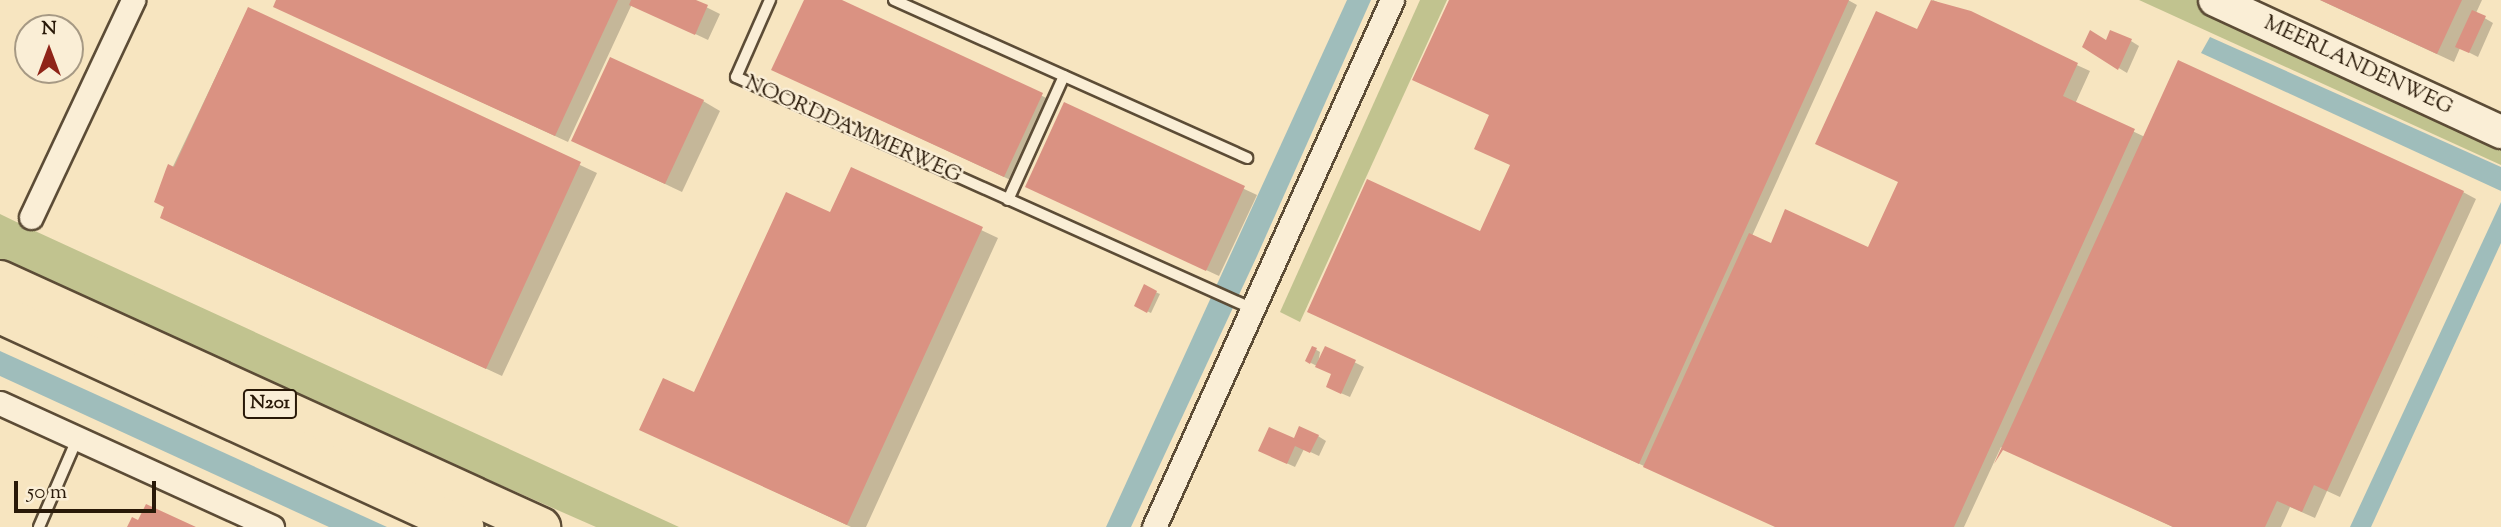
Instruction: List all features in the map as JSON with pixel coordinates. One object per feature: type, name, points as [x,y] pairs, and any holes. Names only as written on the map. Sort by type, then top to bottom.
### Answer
[{"type":"highway","name":"N201","points":[[0,281],[541,527]]},
{"type":"highway","name":"N201","points":[[0,314],[464,527]]},
{"type":"street","points":[[31,217],[133,0]]},
{"type":"street","points":[[1154,527],[1250,307],[1392,0]]},
{"type":"street","name":"MEERLANDENWEG","points":[[2216,0],[2501,132]]},
{"type":"street","points":[[0,403],[272,527]]},
{"type":"lane","name":"NOORDDAMMERWEG","points":[[770,0],[736,77],[1250,307]]},
{"type":"lane","points":[[894,0],[1247,159]]},
{"type":"lane","points":[[1008,200],[1064,76]]},
{"type":"lane","points":[[40,527],[77,439]]},
{"type":"green space","points":[[1420,0],[1447,0],[1300,322],[1280,312]]},
{"type":"green space","points":[[2139,0],[2199,0],[2246,21],[2501,140],[2501,165]]},
{"type":"green space","points":[[0,214],[679,527],[596,527],[0,265]]},
{"type":"water","points":[[1347,0],[1371,0],[1257,256],[1131,527],[1106,527]]},
{"type":"water","points":[[2210,37],[2501,167],[2501,191],[2201,53]]},
{"type":"water","points":[[2501,202],[2501,243],[2371,527],[2350,527]]},
{"type":"water","points":[[0,351],[387,527],[329,527],[0,376]]},
{"type":"building","points":[[276,0],[618,0],[555,136],[273,7]]},
{"type":"building","points":[[631,0],[696,0],[708,5],[695,35],[629,5]]},
{"type":"building","points":[[804,0],[842,0],[1043,93],[1004,177],[771,70]]},
{"type":"building","points":[[1449,0],[1849,0],[1639,464],[1307,312],[1367,179],[1480,231],[1510,165],[1474,149],[1489,115],[1412,80]]},
{"type":"building","points":[[1931,0],[1971,11],[2078,63],[2063,96],[2135,129],[1954,527],[1775,527],[1643,467],[1749,233],[1771,243],[1785,209],[1868,247],[1898,182],[1815,144],[1876,11],[1917,29]]},
{"type":"building","points":[[2320,0],[2462,0],[2437,54]]},
{"type":"building","points":[[248,7],[581,162],[486,369],[160,218],[164,207],[154,202],[168,164],[174,167]]},
{"type":"building","points":[[2472,10],[2486,16],[2469,53],[2455,47]]},
{"type":"building","points":[[2090,30],[2106,40],[2110,30],[2132,39],[2118,70],[2082,47]]},
{"type":"building","points":[[610,57],[704,100],[665,184],[571,141]]},
{"type":"building","points":[[2178,60],[2464,191],[2327,491],[2314,485],[2302,512],[2277,501],[2265,527],[2173,527],[2003,450],[1994,464]]},
{"type":"building","points":[[1064,102],[1245,186],[1206,271],[1025,187]]},
{"type":"building","points":[[851,167],[983,227],[847,525],[639,430],[663,378],[694,392],[786,192],[830,212]]},
{"type":"building","points":[[1144,284],[1157,291],[1147,313],[1134,306]]},
{"type":"building","points":[[1312,346],[1317,348],[1310,364],[1305,361]]},
{"type":"building","points":[[1325,346],[1356,360],[1341,394],[1326,387],[1331,374],[1315,367]]},
{"type":"building","points":[[1299,426],[1319,435],[1310,453],[1295,446],[1287,464],[1258,451],[1269,427],[1294,438]]},
{"type":"building","points":[[146,504],[196,527],[127,527],[132,517],[138,520]]}]
